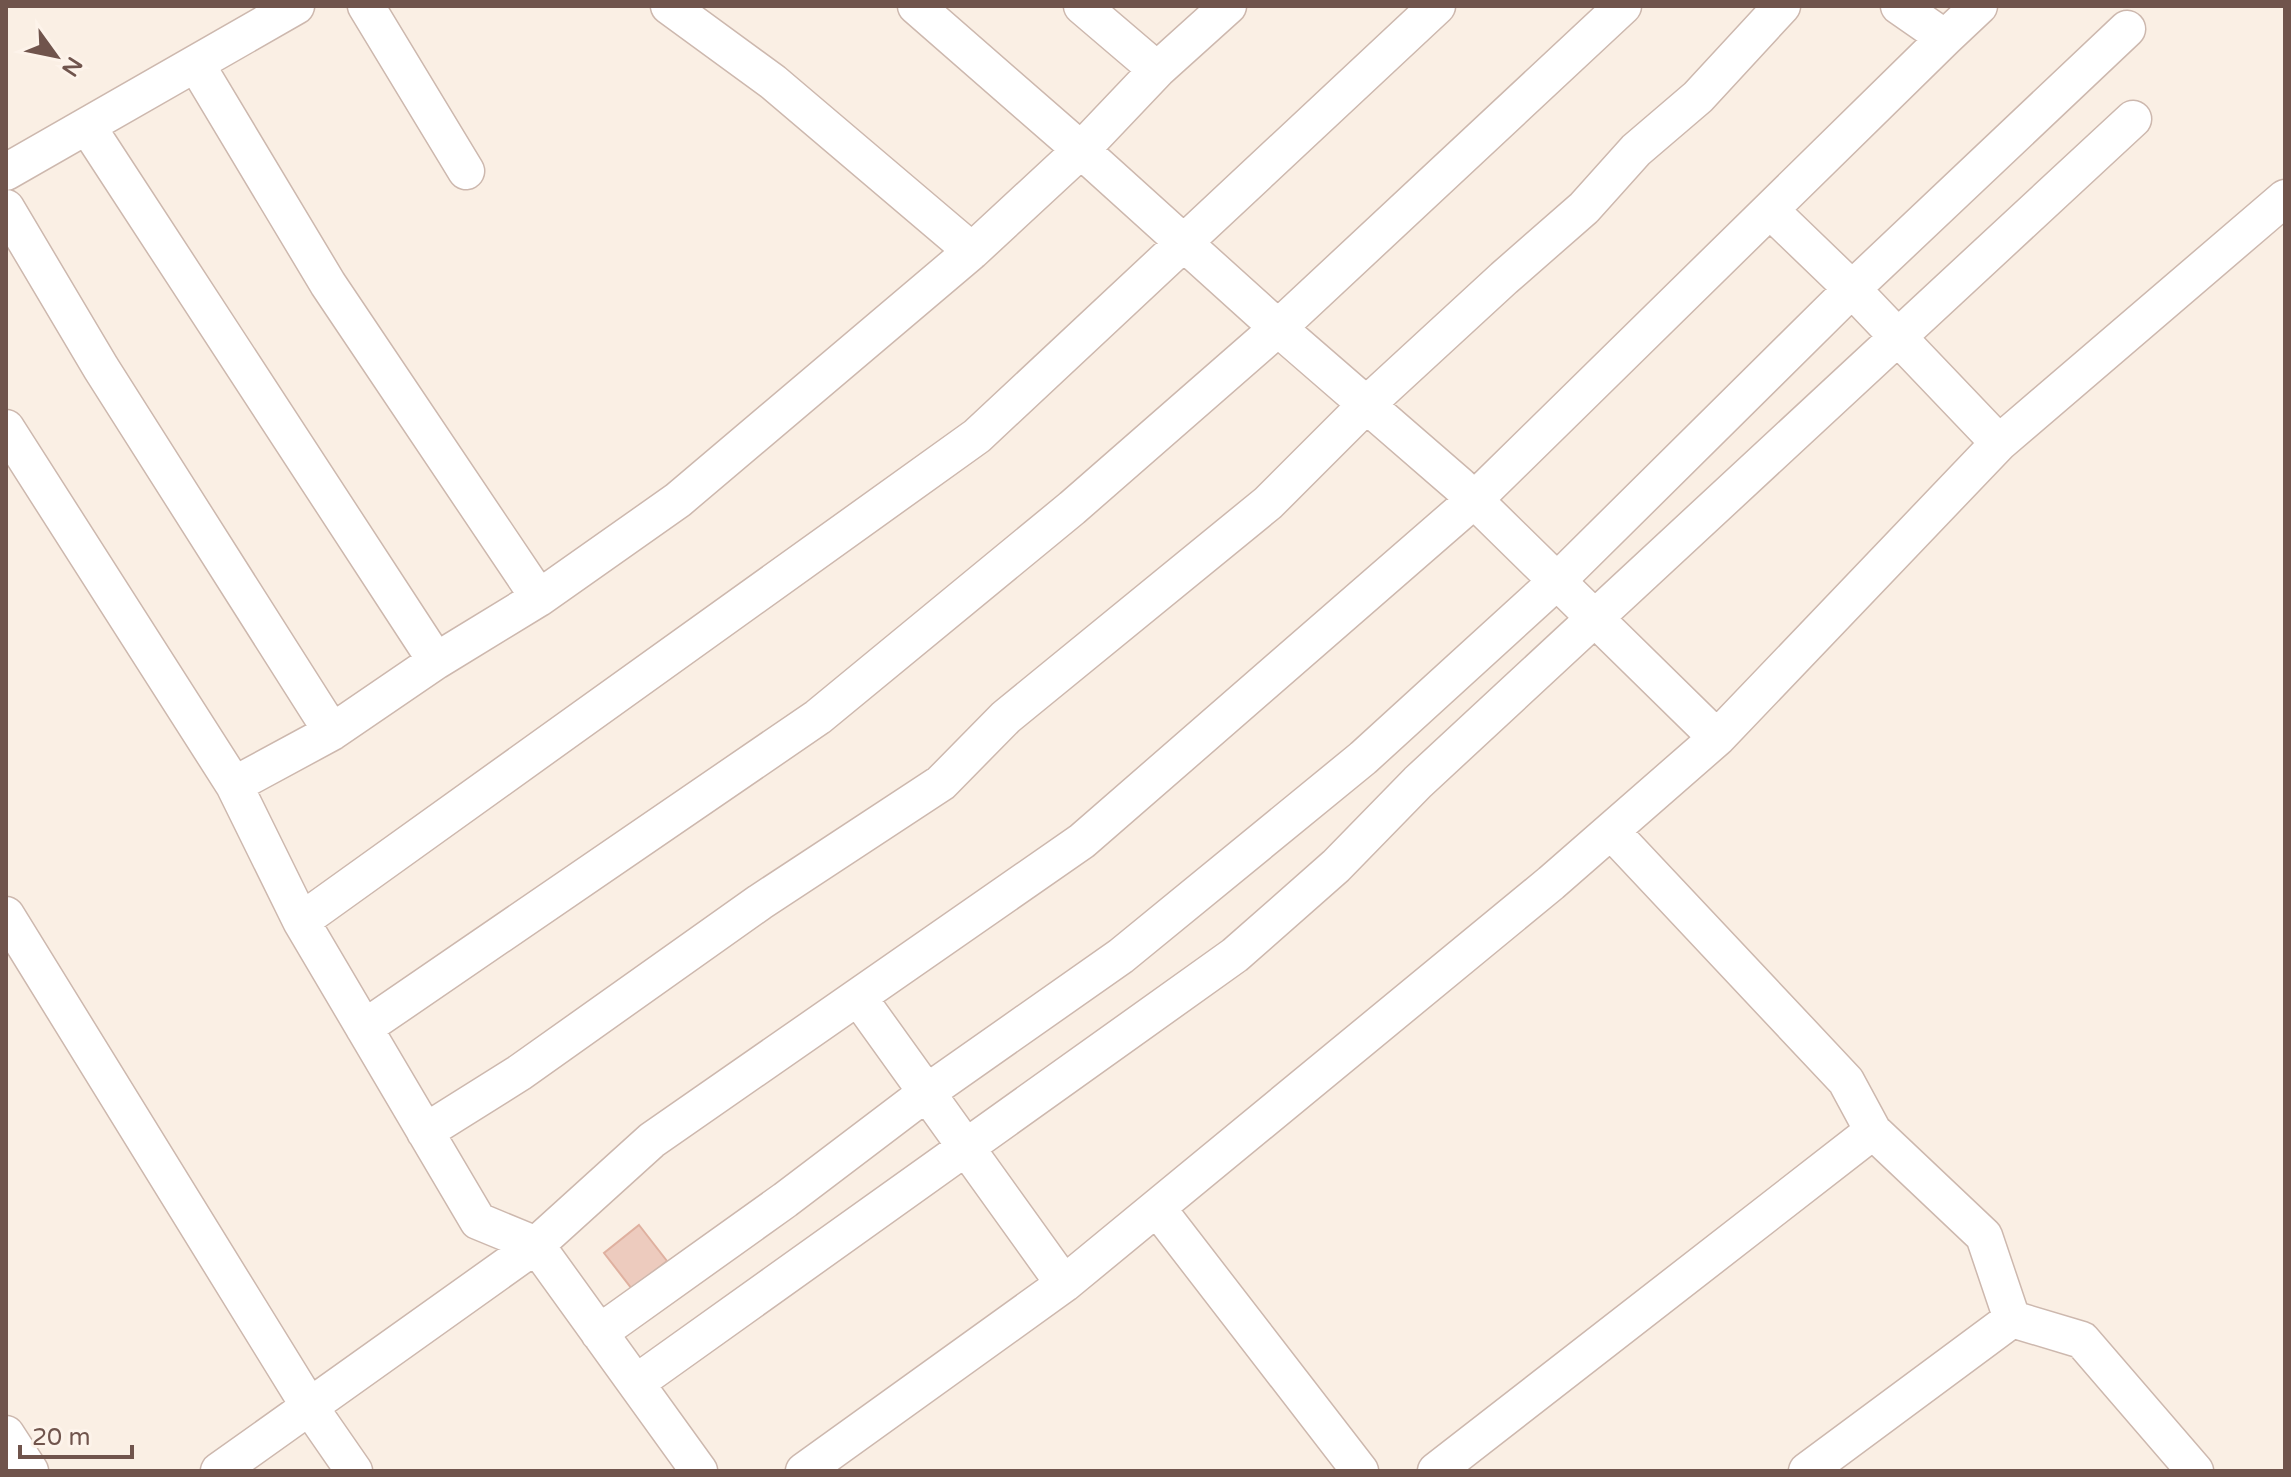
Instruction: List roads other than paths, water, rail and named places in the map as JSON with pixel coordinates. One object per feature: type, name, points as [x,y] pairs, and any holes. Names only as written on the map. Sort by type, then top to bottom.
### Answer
[{"type":"street","points":[[6,172],[296,6]]},
{"type":"street","points":[[366,6],[466,171]]},
{"type":"street","points":[[669,6],[773,82],[972,251]]},
{"type":"street","points":[[916,6],[1474,500],[1717,738]]},
{"type":"street","points":[[1082,6],[1157,70]]},
{"type":"street","points":[[234,785],[332,732],[436,661],[539,598],[678,500],[972,251],[1081,150],[1157,70],[1228,6]]},
{"type":"street","points":[[301,921],[977,436],[1437,6]]},
{"type":"street","points":[[364,1028],[818,717],[1072,508],[1278,328],[1623,6]]},
{"type":"street","points":[[425,1132],[519,1073],[760,902],[941,783],[1006,717],[1268,503],[1366,405],[1584,208],[1636,150],[1698,97],[1782,6]]},
{"type":"street","points":[[1899,6],[1945,38]]},
{"type":"street","points":[[219,1471],[536,1245],[652,1140],[1082,841],[1474,500],[1979,6]]},
{"type":"street","points":[[599,1333],[785,1200],[926,1093],[1121,956],[1363,758],[1556,582],[1852,289],[2127,29]]},
{"type":"street","points":[[196,64],[328,284],[539,598]]},
{"type":"street","points":[[636,1383],[1235,955],[1336,866],[1418,782],[2133,119]]},
{"type":"street","points":[[87,126],[436,661]]},
{"type":"street","points":[[804,1471],[1064,1284],[1611,831],[1717,738],[1999,443],[2285,198]]},
{"type":"street","points":[[6,208],[101,368],[332,732]]},
{"type":"street","points":[[1770,210],[1852,289],[1999,443]]},
{"type":"street","points":[[6,428],[234,785],[301,921],[478,1221],[536,1245],[699,1471]]},
{"type":"street","points":[[1611,831],[1846,1081],[1873,1131],[1984,1236],[2012,1319]]},
{"type":"street","points":[[6,915],[309,1406],[354,1471]]},
{"type":"street","points":[[858,997],[1064,1284]]},
{"type":"street","points":[[1436,1471],[1873,1131]]},
{"type":"street","points":[[1157,1208],[1360,1471]]},
{"type":"street","points":[[2012,1319],[2082,1340],[2183,1467]]},
{"type":"street","points":[[1807,1471],[2012,1319]]},
{"type":"street","points":[[6,1434],[29,1471]]}]
